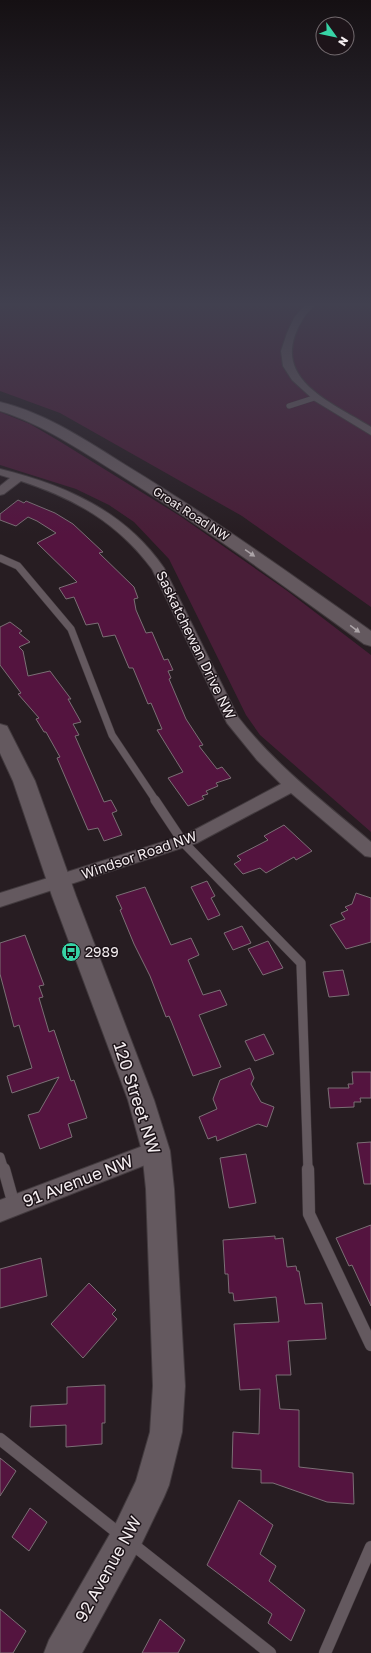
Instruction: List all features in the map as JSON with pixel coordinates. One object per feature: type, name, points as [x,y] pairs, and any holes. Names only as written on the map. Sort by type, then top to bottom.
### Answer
[{"type":"main road","name":"Groat Road NW","points":[[0,397],[22,404],[52,417],[195,500],[371,623]]},
{"type":"main road","name":"Groat Road NW","points":[[0,406],[37,420],[147,484],[228,538],[371,640]]},
{"type":"main road","name":"120 Street NW","points":[[0,731],[24,781],[59,882],[141,1100],[156,1150],[160,1189],[169,1386],[166,1432],[152,1485]]},
{"type":"main road","name":"92 Avenue NW","points":[[62,1653],[126,1539],[152,1485]]},
{"type":"street","points":[[296,379],[317,397],[371,432]]},
{"type":"street","name":"Saskatchewan Drive NW","points":[[0,472],[67,494],[87,504],[108,516],[126,530],[147,551],[158,568],[232,719],[246,740],[292,785],[371,851]]},
{"type":"street","points":[[0,492],[19,478]]},
{"type":"street","name":"Windsor Road NW","points":[[0,900],[191,839],[292,785]]},
{"type":"street","name":"91 Avenue NW","points":[[7,1208],[156,1150]]},
{"type":"lane","points":[[289,406],[317,397]]},
{"type":"lane","points":[[0,558],[18,566],[71,629],[112,736],[183,842],[301,964],[309,1214],[371,1344]]},
{"type":"lane","points":[[0,1157],[7,1208]]},
{"type":"lane","points":[[0,1439],[270,1653]]},
{"type":"lane","points":[[325,1653],[371,1547]]},
{"type":"shaded area","points":[[0,379],[371,379],[371,607],[242,516],[60,413],[0,391]]},
{"type":"shaded area","points":[[0,412],[30,424],[180,516],[286,590],[371,655],[371,832],[260,735],[246,715],[169,559],[134,522],[109,505],[76,489],[0,465]]},
{"type":"building","points":[[18,500],[24,503],[26,501],[55,513],[73,524],[103,552],[99,553],[134,587],[138,598],[134,599],[136,610],[146,633],[152,632],[164,660],[168,659],[173,670],[168,671],[171,678],[169,679],[186,719],[203,745],[199,746],[217,769],[222,767],[231,778],[216,783],[218,786],[206,791],[208,794],[202,796],[204,799],[188,806],[168,778],[183,772],[157,730],[162,729],[151,703],[148,704],[133,668],[129,668],[115,635],[103,637],[98,623],[86,625],[74,597],[66,599],[59,588],[77,582],[37,543],[56,533],[28,517],[16,526],[0,520],[0,514]]},
{"type":"building","points":[[10,622],[22,631],[19,633],[30,642],[19,647],[23,651],[28,676],[50,671],[71,699],[68,699],[81,722],[73,724],[79,735],[75,736],[104,802],[111,800],[117,811],[112,813],[122,835],[104,841],[98,828],[88,830],[57,758],[60,757],[46,732],[44,732],[36,719],[39,718],[18,694],[21,693],[0,665],[0,627]]},
{"type":"building","points":[[284,825],[312,851],[296,860],[294,857],[266,873],[260,868],[243,874],[234,864],[241,860],[237,856],[268,840],[264,836]]},
{"type":"building","points":[[207,881],[215,896],[211,898],[220,915],[208,920],[191,887]]},
{"type":"building","points":[[145,887],[171,945],[191,938],[199,955],[188,960],[203,995],[220,990],[227,1005],[199,1015],[221,1067],[193,1076],[169,1016],[166,1017],[150,976],[134,944],[116,896]]},
{"type":"building","points":[[356,893],[371,898],[371,942],[346,949],[330,925],[345,919],[341,913],[348,910],[345,907],[352,904]]},
{"type":"building","points":[[242,926],[251,943],[233,950],[224,933]]},
{"type":"building","points":[[25,935],[44,985],[39,986],[43,997],[39,998],[49,1032],[54,1030],[71,1081],[74,1080],[87,1118],[68,1124],[72,1137],[40,1149],[28,1115],[39,1112],[59,1077],[12,1093],[7,1076],[32,1068],[19,1025],[14,1027],[0,974],[0,943]]},
{"type":"building","points":[[268,941],[283,968],[263,975],[248,949]]},
{"type":"building","points":[[343,970],[349,995],[329,997],[323,972]]},
{"type":"building","points":[[264,1034],[274,1054],[255,1061],[245,1041]]},
{"type":"building","points":[[250,1068],[254,1078],[251,1084],[261,1102],[274,1107],[267,1127],[258,1124],[217,1141],[216,1136],[208,1139],[199,1117],[217,1109],[213,1099],[220,1080]]},
{"type":"building","points":[[352,1072],[371,1072],[371,1098],[360,1098],[361,1102],[354,1102],[354,1107],[330,1108],[328,1088],[349,1088],[348,1084],[353,1084]]},
{"type":"building","points":[[371,1142],[371,1184],[364,1184],[357,1143]]},
{"type":"building","points":[[246,1154],[256,1203],[229,1208],[220,1158]]},
{"type":"building","points":[[371,1225],[371,1306],[352,1265],[349,1266],[336,1238]]},
{"type":"building","points":[[275,1236],[275,1239],[283,1238],[287,1267],[296,1266],[297,1271],[299,1271],[305,1304],[322,1303],[326,1339],[288,1341],[291,1375],[276,1375],[280,1409],[299,1410],[299,1467],[353,1473],[354,1504],[327,1502],[273,1483],[261,1483],[261,1470],[232,1468],[233,1432],[259,1434],[260,1389],[240,1390],[234,1324],[279,1322],[276,1297],[234,1301],[233,1293],[229,1293],[228,1274],[225,1274],[223,1240]]},
{"type":"building","points":[[41,1258],[47,1296],[0,1308],[0,1269]]},
{"type":"building","points":[[89,1283],[116,1310],[112,1314],[117,1319],[83,1358],[51,1324]]},
{"type":"building","points":[[105,1385],[105,1423],[102,1423],[102,1444],[66,1447],[66,1425],[30,1427],[31,1406],[67,1404],[67,1387]]},
{"type":"building","points":[[0,1458],[16,1471],[0,1496]]},
{"type":"building","points":[[239,1500],[273,1525],[260,1554],[276,1566],[269,1581],[305,1610],[291,1641],[268,1623],[272,1614],[207,1565]]},
{"type":"building","points":[[30,1508],[47,1522],[29,1551],[12,1537]]},
{"type":"building","points":[[0,1609],[26,1631],[13,1653],[0,1653]]},
{"type":"building","points":[[160,1619],[185,1640],[178,1653],[142,1653]]},
{"type":"place","name":"2989","points":[[71,952]]}]
